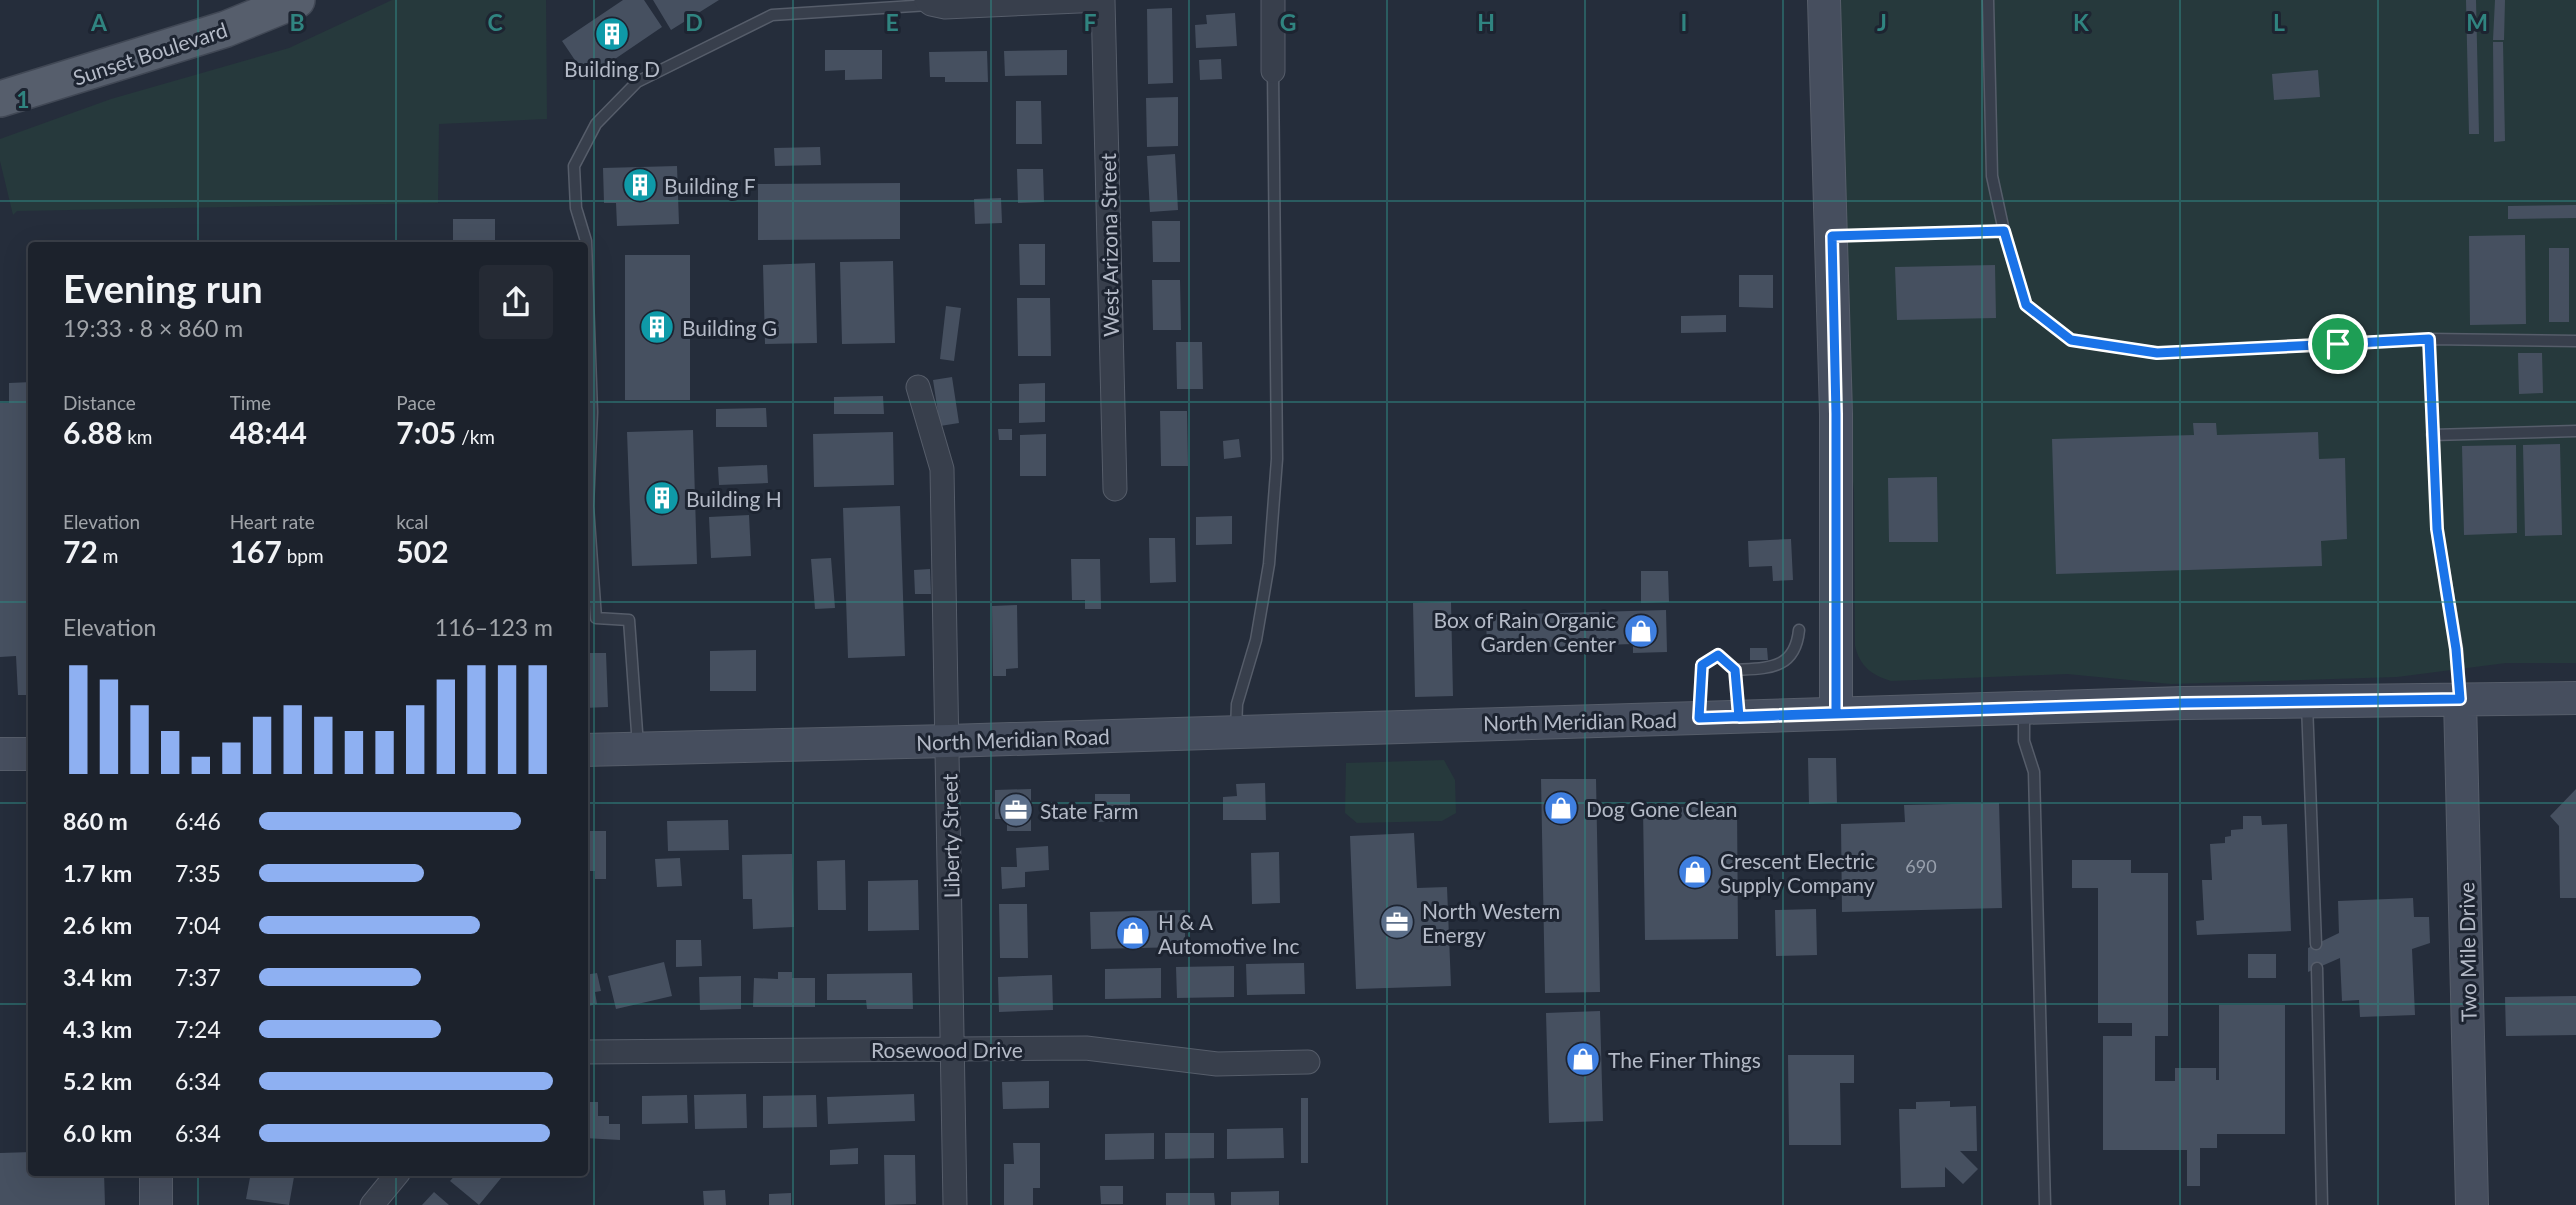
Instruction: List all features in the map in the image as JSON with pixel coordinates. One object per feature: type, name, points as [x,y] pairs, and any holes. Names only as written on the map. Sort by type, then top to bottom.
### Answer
[{"type":"main road","name":"Sunset Boulevard","points":[[0,99],[226,29],[297,0]]},
{"type":"main road","points":[[1824,0],[1836,414],[1836,713]]},
{"type":"main road","name":"North Meridian Road","points":[[588,750],[2024,707],[2576,698]]},
{"type":"main road","name":"Two Mile Drive","points":[[2460,699],[2472,1205]]},
{"type":"main road","points":[[0,754],[28,754]]},
{"type":"main road","points":[[156,1176],[156,1205]]},
{"type":"street","points":[[929,2],[945,8],[1102,0]]},
{"type":"street","name":"West Arizona Street","points":[[1102,0],[1115,489]]},
{"type":"street","points":[[1273,0],[1273,71]]},
{"type":"street","name":"Liberty Street","points":[[918,387],[942,469],[955,1205]]},
{"type":"street","name":"Rosewood Drive","points":[[588,1052],[1086,1048],[1217,1064],[1308,1062]]},
{"type":"street","points":[[372,1205],[396,1176]]},
{"type":"lane","points":[[1988,0],[1992,176],[2004,231],[2026,305],[2071,340],[2157,353],[2429,339],[2576,341]]},
{"type":"lane","points":[[586,242],[576,208],[574,166],[596,124],[637,82],[772,15],[929,2]]},
{"type":"lane","points":[[1236,732],[1237,704],[1256,639],[1269,564],[1277,459],[1273,71]]},
{"type":"lane","points":[[1832,236],[2004,231]]},
{"type":"lane","points":[[588,298],[592,412],[588,506],[590,618],[629,620],[638,749]]},
{"type":"lane","points":[[2429,339],[2437,529],[2456,649],[2460,699]]},
{"type":"lane","points":[[2432,435],[2576,431]]},
{"type":"lane","points":[[1735,670],[1767,668],[1784,662],[1797,646],[1799,630]]},
{"type":"lane","points":[[1699,718],[1702,665],[1718,655],[1735,670],[1739,717]]},
{"type":"lane","points":[[2307,701],[2316,944]]},
{"type":"lane","points":[[2024,707],[2024,741],[2034,772],[2045,1205]]},
{"type":"lane","points":[[2317,968],[2322,1205]]},
{"type":"shaded area","points":[[392,0],[546,0],[547,119],[439,124],[438,203],[17,211],[13,215],[0,161],[0,139],[111,99],[289,48]]},
{"type":"shaded area","points":[[1833,0],[2576,0],[2576,663],[2506,663],[2397,677],[2171,684],[2067,674],[1891,681],[1867,669],[1855,646],[1854,491],[1843,396]]},
{"type":"shaded area","points":[[1444,760],[1455,780],[1456,813],[1442,821],[1357,823],[1345,813],[1346,763]]},
{"type":"building","name":"Building D","points":[[623,0],[644,0],[662,27],[587,78],[562,41]]},
{"type":"building","points":[[653,0],[719,0],[671,30]]},
{"type":"building","points":[[2466,0],[2476,0],[2479,134],[2469,134]]},
{"type":"building","points":[[2495,0],[2505,0],[2504,40],[2493,40]]},
{"type":"building","points":[[1172,8],[1173,83],[1148,84],[1147,9]]},
{"type":"building","points":[[1235,13],[1237,46],[1196,48],[1195,25],[1207,24],[1206,15]]},
{"type":"building","points":[[2493,42],[2503,42],[2505,141],[2494,142]]},
{"type":"building","points":[[825,50],[882,50],[882,79],[845,80],[845,70],[825,71]]},
{"type":"building","points":[[1067,50],[1067,75],[1005,76],[1004,51]]},
{"type":"building","points":[[987,51],[988,82],[945,82],[945,77],[930,77],[929,52]]},
{"type":"building","points":[[1221,59],[1222,79],[1200,80],[1199,60]]},
{"type":"building","points":[[2318,70],[2320,97],[2274,100],[2272,74]]},
{"type":"building","points":[[1178,97],[1178,146],[1147,147],[1146,98]]},
{"type":"building","points":[[1016,101],[1041,101],[1042,144],[1016,144]]},
{"type":"building","points":[[820,147],[821,165],[775,166],[774,148]]},
{"type":"building","points":[[1175,154],[1178,210],[1150,212],[1147,156]]},
{"type":"building","name":"Building F","points":[[677,166],[679,224],[617,226],[616,203],[604,203],[603,168]]},
{"type":"building","points":[[1017,169],[1043,169],[1044,202],[1018,203]]},
{"type":"building","points":[[900,183],[900,239],[758,240],[758,184]]},
{"type":"building","points":[[1001,198],[1002,223],[975,224],[974,199]]},
{"type":"building","points":[[2576,205],[2576,218],[2508,219],[2508,206]]},
{"type":"building","points":[[453,219],[495,219],[495,242],[453,242]]},
{"type":"building","points":[[1152,221],[1180,221],[1180,262],[1153,262]]},
{"type":"building","points":[[2525,235],[2526,324],[2470,325],[2469,236]]},
{"type":"building","points":[[1019,244],[1045,244],[1045,285],[1020,285]]},
{"type":"building","points":[[2549,248],[2569,248],[2569,322],[2549,322]]},
{"type":"building","name":"Building G","points":[[625,255],[690,255],[690,400],[625,400]]},
{"type":"building","points":[[893,261],[895,343],[842,344],[840,262]]},
{"type":"building","points":[[815,263],[817,343],[765,344],[763,265]]},
{"type":"building","points":[[1995,265],[1996,318],[1897,320],[1895,267]]},
{"type":"building","points":[[1739,275],[1773,275],[1773,308],[1739,307]]},
{"type":"building","points":[[1152,280],[1180,280],[1181,330],[1153,330]]},
{"type":"building","points":[[1017,298],[1050,298],[1051,356],[1018,356]]},
{"type":"building","points":[[946,306],[961,308],[954,361],[940,359]]},
{"type":"building","points":[[1726,315],[1726,332],[1681,333],[1681,316]]},
{"type":"building","points":[[1176,342],[1202,342],[1203,389],[1177,389]]},
{"type":"building","points":[[2518,353],[2542,353],[2543,393],[2519,394]]},
{"type":"building","points":[[952,377],[959,423],[940,426],[933,380]]},
{"type":"building","points":[[28,382],[28,695],[18,695],[16,656],[0,657],[0,403],[9,403],[9,383]]},
{"type":"building","points":[[1045,383],[1045,422],[1019,423],[1019,384]]},
{"type":"building","points":[[883,396],[884,414],[834,414],[834,397]]},
{"type":"building","points":[[766,408],[767,427],[716,427],[716,409]]},
{"type":"building","points":[[1160,411],[1187,411],[1188,466],[1161,466]]},
{"type":"building","points":[[2193,423],[2216,423],[2217,435],[2318,432],[2319,459],[2345,458],[2347,539],[2321,541],[2322,566],[2056,574],[2052,439],[2194,435]]},
{"type":"building","points":[[998,429],[1012,429],[1012,440],[999,440]]},
{"type":"building","name":"Building H","points":[[693,430],[697,564],[632,566],[627,432]]},
{"type":"building","points":[[893,432],[894,485],[814,487],[813,434]]},
{"type":"building","points":[[1046,434],[1046,476],[1020,476],[1020,435]]},
{"type":"building","points":[[1239,439],[1241,457],[1224,459],[1223,441]]},
{"type":"building","points":[[2560,444],[2562,535],[2525,536],[2523,445]]},
{"type":"building","points":[[2516,445],[2517,533],[2464,535],[2462,446]]},
{"type":"building","points":[[767,465],[768,483],[719,485],[718,467]]},
{"type":"building","points":[[1937,477],[1938,542],[1889,542],[1888,478]]},
{"type":"building","points":[[900,506],[905,656],[848,658],[843,508]]},
{"type":"building","points":[[749,515],[751,556],[711,558],[709,517]]},
{"type":"building","points":[[1232,516],[1232,544],[1196,545],[1196,517]]},
{"type":"building","points":[[1149,538],[1175,538],[1176,582],[1150,583]]},
{"type":"building","points":[[1791,539],[1793,580],[1773,581],[1772,566],[1749,567],[1748,541]]},
{"type":"building","points":[[831,558],[835,608],[815,609],[811,559]]},
{"type":"building","points":[[1071,559],[1100,559],[1101,609],[1085,609],[1085,600],[1072,600]]},
{"type":"building","points":[[930,569],[931,594],[915,594],[914,570]]},
{"type":"building","points":[[1641,571],[1668,571],[1669,602],[1641,603]]},
{"type":"building","points":[[1451,602],[1453,696],[1415,697],[1413,603]]},
{"type":"building","points":[[1017,605],[1018,668],[1006,669],[1006,676],[993,676],[992,606]]},
{"type":"building","points":[[1666,610],[1667,652],[1633,653],[1633,644],[1487,649],[1486,615]]},
{"type":"building","points":[[1750,648],[1767,648],[1768,660],[1750,660]]},
{"type":"building","points":[[756,650],[756,691],[710,691],[710,651]]},
{"type":"building","points":[[588,653],[606,653],[608,707],[588,708]]},
{"type":"building","points":[[1808,758],[1836,758],[1837,803],[1809,804]]},
{"type":"building","points":[[1541,779],[1596,779],[1600,992],[1545,993]]},
{"type":"building","points":[[1265,783],[1266,820],[1223,820],[1223,797],[1237,796],[1236,784]]},
{"type":"building","points":[[1031,789],[1031,831],[1007,831],[1007,819],[995,819],[995,790]]},
{"type":"building","points":[[2576,789],[2576,898],[2560,898],[2559,826],[2550,816]]},
{"type":"building","points":[[1095,794],[1130,794],[1130,821],[1095,822]]},
{"type":"building","points":[[1999,803],[2002,908],[1842,912],[1841,824],[1905,822],[1904,805]]},
{"type":"building","points":[[1737,806],[1738,939],[1645,940],[1643,808]]},
{"type":"building","points":[[2243,816],[2261,816],[2262,825],[2287,824],[2291,931],[2197,935],[2196,921],[2204,920],[2202,880],[2212,880],[2210,844],[2225,843],[2225,837],[2231,836],[2231,830],[2243,829]]},
{"type":"building","points":[[728,820],[729,850],[668,851],[667,821]]},
{"type":"building","points":[[588,831],[606,831],[606,879],[595,879],[595,871],[588,871]]},
{"type":"building","points":[[1414,833],[1417,888],[1447,887],[1451,986],[1356,989],[1350,836]]},
{"type":"building","points":[[1048,846],[1049,870],[1025,872],[1025,887],[1002,889],[1001,867],[1017,867],[1016,848]]},
{"type":"building","points":[[1279,852],[1280,903],[1252,904],[1251,853]]},
{"type":"building","points":[[792,854],[794,927],[753,929],[752,899],[743,899],[742,855]]},
{"type":"building","points":[[680,858],[682,886],[657,887],[655,859]]},
{"type":"building","points":[[845,860],[846,910],[818,910],[817,861]]},
{"type":"building","points":[[2072,860],[2131,860],[2131,873],[2168,873],[2168,1036],[2155,1036],[2155,1081],[2175,1081],[2175,1068],[2216,1068],[2216,1080],[2219,1080],[2219,1005],[2285,1005],[2285,1134],[2217,1134],[2217,1148],[2200,1148],[2200,1186],[2187,1186],[2187,1150],[2103,1150],[2103,1036],[2132,1036],[2132,1023],[2098,1023],[2098,888],[2072,888]]},
{"type":"building","points":[[918,880],[919,930],[868,931],[868,881]]},
{"type":"building","points":[[2413,898],[2414,917],[2429,917],[2430,943],[2412,949],[2415,1015],[2360,1017],[2359,1000],[2342,1001],[2340,958],[2308,972],[2308,948],[2339,933],[2338,901]]},
{"type":"building","points":[[999,904],[1027,904],[1028,958],[1000,958]]},
{"type":"building","points":[[1816,909],[1817,955],[1776,956],[1775,910]]},
{"type":"building","points":[[1185,910],[1185,947],[1091,949],[1090,912]]},
{"type":"building","points":[[676,940],[701,940],[702,966],[676,967]]},
{"type":"building","points":[[2248,954],[2276,954],[2276,978],[2248,978]]},
{"type":"building","points":[[664,962],[672,996],[616,1009],[608,976]]},
{"type":"building","points":[[1304,963],[1305,994],[1247,995],[1246,964]]},
{"type":"building","points":[[1234,966],[1234,997],[1177,998],[1176,967]]},
{"type":"building","points":[[1161,968],[1161,998],[1105,999],[1105,969]]},
{"type":"building","points":[[778,972],[792,972],[792,978],[815,978],[815,1007],[753,1007],[754,978],[778,979]]},
{"type":"building","points":[[597,973],[601,991],[595,992],[597,1004],[588,1006],[588,974]]},
{"type":"building","points":[[912,973],[913,1009],[867,1009],[866,1000],[827,1000],[827,974]]},
{"type":"building","points":[[1052,975],[1053,1010],[999,1012],[998,977]]},
{"type":"building","points":[[741,976],[741,1009],[700,1010],[699,977]]},
{"type":"building","points":[[2576,996],[2576,1035],[2506,1036],[2505,997]]},
{"type":"building","points":[[1600,1011],[1603,1121],[1549,1123],[1546,1013]]},
{"type":"building","points":[[1788,1055],[1854,1055],[1854,1083],[1840,1083],[1841,1145],[1789,1145]]},
{"type":"building","points":[[1049,1081],[1049,1108],[1003,1109],[1002,1082]]},
{"type":"building","points":[[746,1094],[747,1128],[695,1129],[694,1095]]},
{"type":"building","points":[[914,1094],[915,1121],[828,1124],[827,1097]]},
{"type":"building","points":[[687,1095],[688,1123],[642,1124],[642,1096]]},
{"type":"building","points":[[816,1095],[817,1127],[763,1128],[763,1096]]},
{"type":"building","points":[[1301,1098],[1308,1098],[1308,1163],[1301,1163]]},
{"type":"building","points":[[1950,1101],[1950,1107],[1976,1106],[1977,1151],[1960,1151],[1978,1169],[1963,1184],[1945,1167],[1945,1187],[1901,1188],[1899,1109],[1916,1109],[1916,1102]]},
{"type":"building","points":[[588,1102],[598,1102],[598,1116],[609,1116],[609,1124],[620,1124],[620,1140],[588,1138]]},
{"type":"building","points":[[1283,1128],[1284,1158],[1227,1159],[1227,1129]]},
{"type":"building","points":[[1154,1133],[1154,1159],[1105,1160],[1105,1134]]},
{"type":"building","points":[[1165,1133],[1214,1133],[1214,1158],[1165,1159]]},
{"type":"building","points":[[1013,1143],[1040,1143],[1040,1188],[1033,1188],[1033,1205],[1004,1205],[1004,1164],[1014,1164]]},
{"type":"building","points":[[858,1148],[858,1164],[830,1165],[830,1150]]},
{"type":"building","points":[[28,1152],[28,1176],[104,1176],[105,1205],[0,1205],[0,1153]]},
{"type":"building","points":[[884,1155],[915,1155],[916,1204],[885,1205]]},
{"type":"building","points":[[250,1176],[294,1177],[289,1205],[246,1199]]},
{"type":"building","points":[[454,1176],[503,1176],[479,1205],[450,1181]]},
{"type":"building","points":[[1100,1186],[1123,1186],[1123,1204],[1101,1204]]},
{"type":"building","points":[[725,1190],[726,1205],[704,1205],[703,1191]]},
{"type":"building","points":[[1279,1191],[1279,1205],[1231,1205],[1231,1192]]},
{"type":"building","points":[[434,1192],[449,1205],[422,1205]]},
{"type":"building","points":[[791,1193],[791,1205],[769,1205],[769,1194]]},
{"type":"building","points":[[1166,1193],[1214,1193],[1215,1205],[1166,1205]]},
{"type":"place","name":"Building D","points":[[612,34]]},
{"type":"place","name":"Building F","points":[[640,185]]},
{"type":"place","name":"Building G","points":[[657,327]]},
{"type":"place","name":"Building H","points":[[662,498]]},
{"type":"place","name":"Box of Rain Organic Garden Center","points":[[1641,631]]},
{"type":"place","name":"Dog Gone Clean","points":[[1561,808]]},
{"type":"place","name":"State Farm","points":[[1016,810]]},
{"type":"place","name":"Crescent Electric Supply Company","points":[[1695,872]]},
{"type":"place","name":"North Western Energy","points":[[1397,922]]},
{"type":"place","name":"H & A Automotive Inc","points":[[1133,933]]},
{"type":"place","name":"The Finer Things","points":[[1583,1059]]},
{"type":"route","points":[[2338,344],[2157,353],[2071,340],[2026,305],[2004,231],[1832,236],[1836,414],[1836,713],[1739,717],[1699,718],[1702,665],[1718,655],[1735,670],[1739,717],[2184,703],[2460,699],[2456,649],[2437,529],[2429,339],[2338,344]]}]
